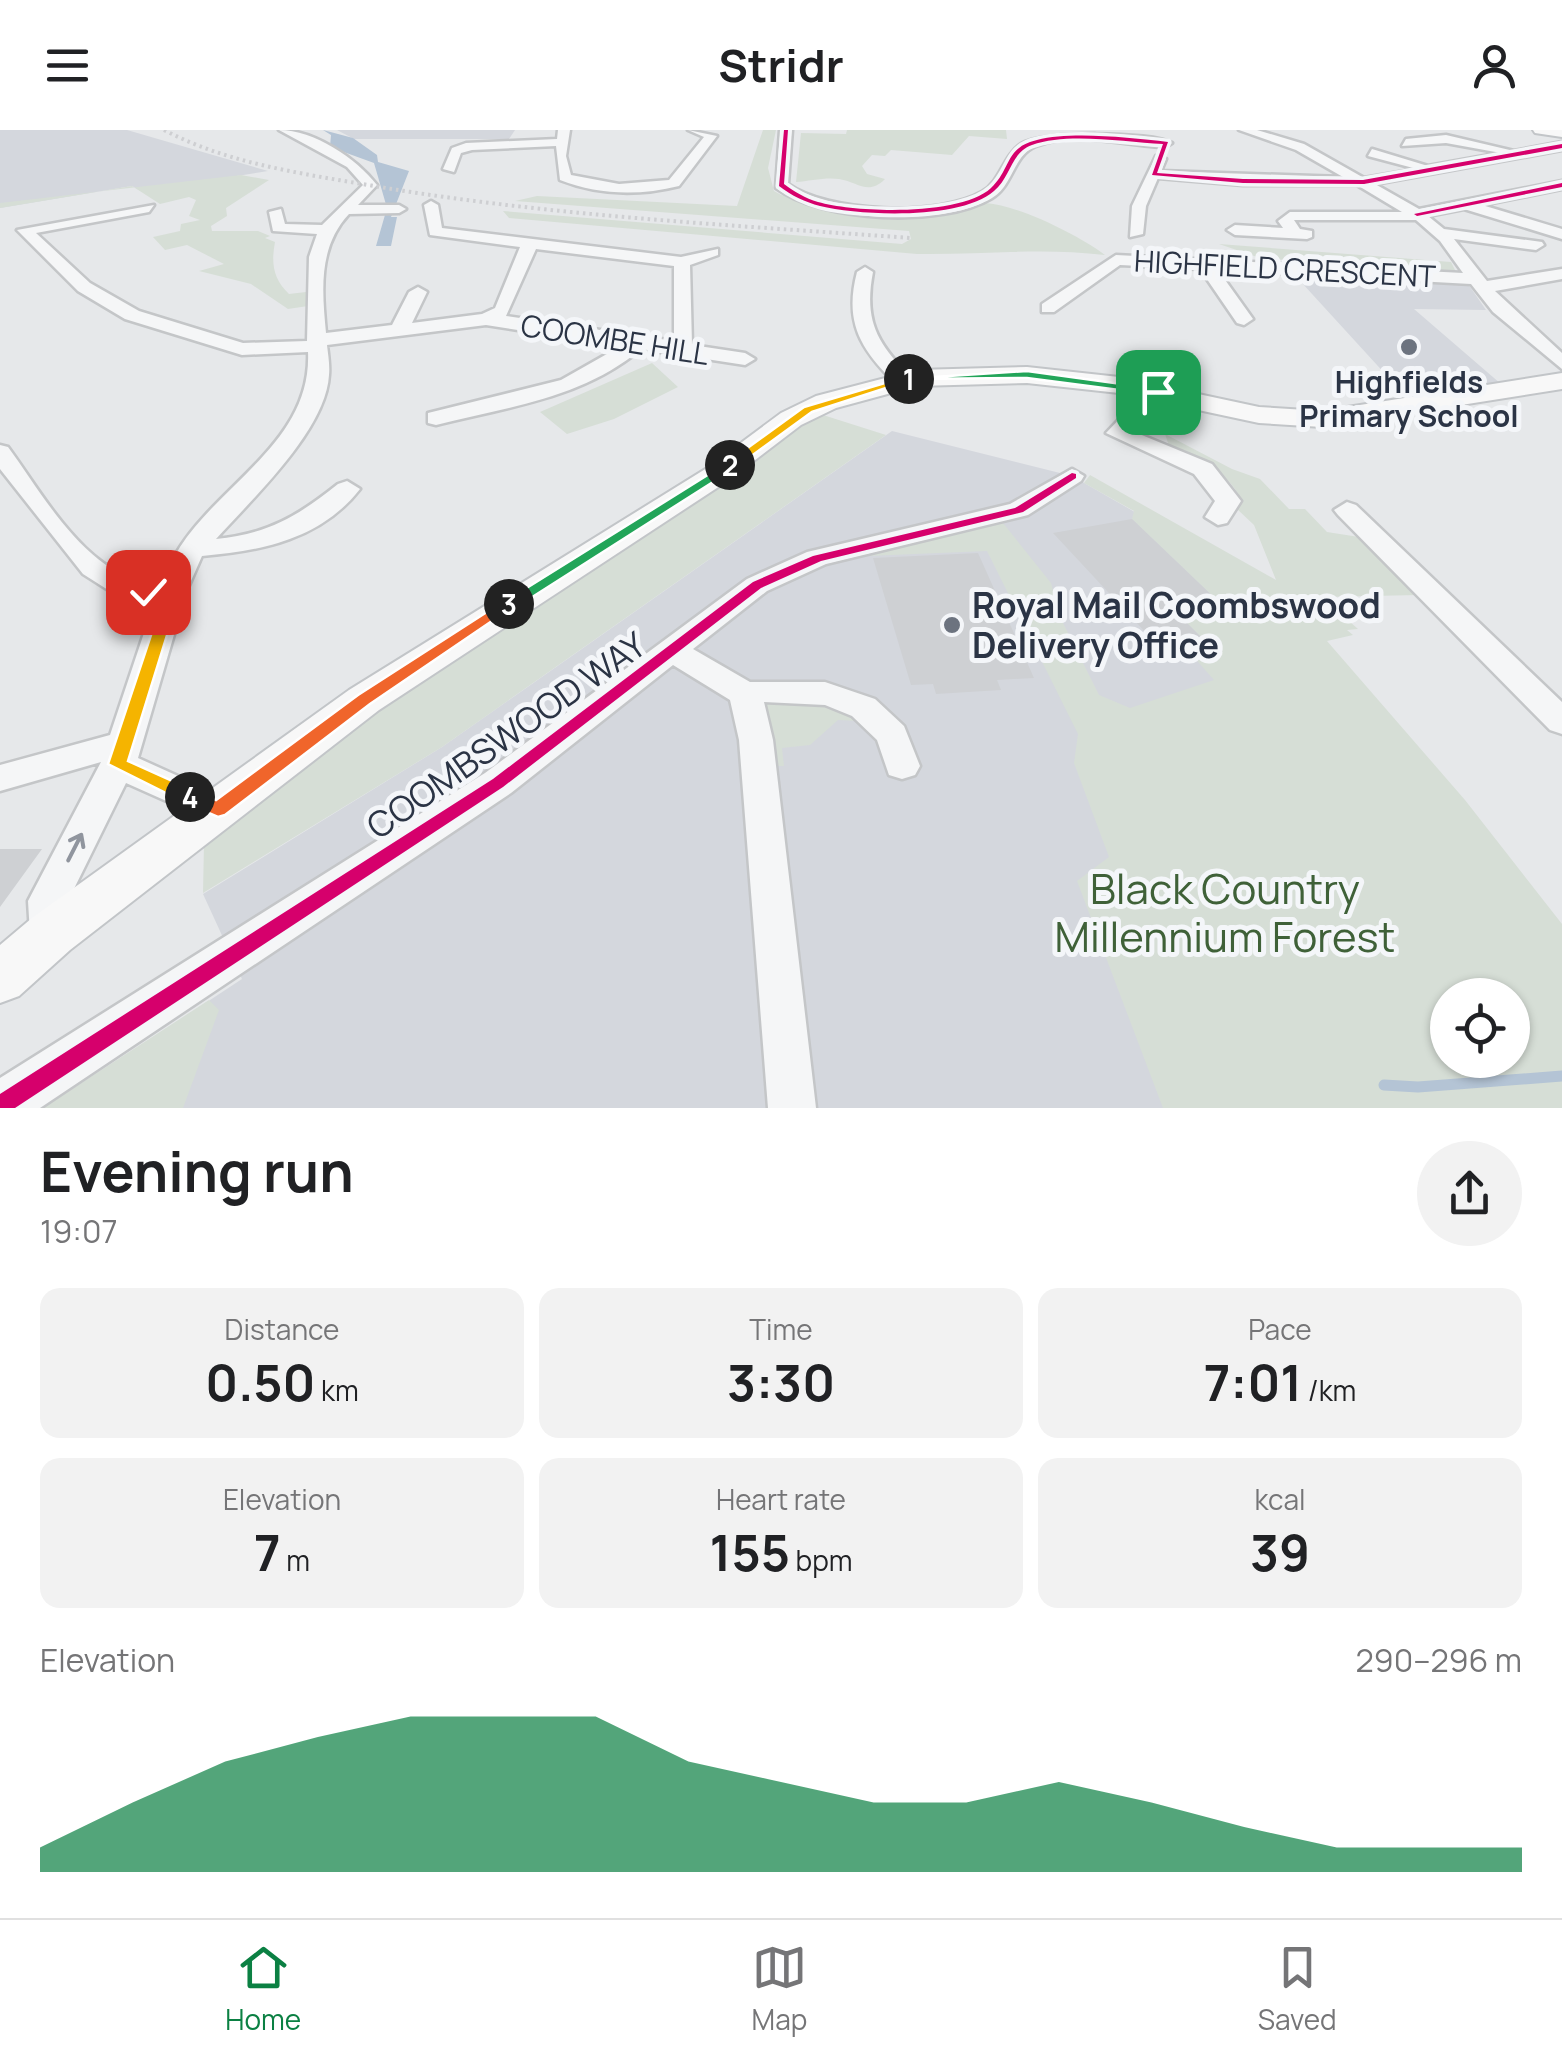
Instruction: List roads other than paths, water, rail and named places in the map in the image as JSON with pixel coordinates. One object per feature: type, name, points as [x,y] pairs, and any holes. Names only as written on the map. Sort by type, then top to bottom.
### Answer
[{"type":"main road","points":[[1540,130],[1562,133]]},
{"type":"main road","points":[[0,978],[51,934],[366,698],[718,474],[791,419],[838,398],[903,380],[1027,375],[1158,392],[1259,415],[1322,418],[1562,381]]},
{"type":"street","points":[[51,934],[48,900],[120,754],[173,590],[192,549],[302,422],[319,376],[314,277],[326,230],[370,186],[362,162],[286,130]]},
{"type":"street","points":[[432,169],[457,169],[456,151],[470,146],[562,136],[561,168],[570,180],[658,187],[674,183],[712,136],[694,130]]},
{"type":"street","points":[[786,130],[781,185],[787,192],[824,204],[886,210],[943,207],[984,197],[994,189],[1019,148],[1036,140],[1170,136],[1139,206],[1135,234]]},
{"type":"street","points":[[1246,130],[1300,147],[1417,215],[1440,234],[1522,330],[1562,363]]},
{"type":"street","points":[[1429,148],[1402,142],[1457,140],[1521,154]]},
{"type":"street","points":[[1154,174],[1243,181],[1363,182],[1562,146]]},
{"type":"street","points":[[1356,156],[1377,152],[1434,170]]},
{"type":"street","points":[[1475,162],[1510,170]]},
{"type":"street","points":[[1527,174],[1562,184]]},
{"type":"street","points":[[1295,233],[1285,221],[1290,216],[1417,215],[1562,184]]},
{"type":"street","points":[[1466,205],[1562,234]]},
{"type":"street","points":[[432,206],[424,233],[682,262],[712,252]]},
{"type":"street","points":[[1119,222],[1127,211],[1139,206]]},
{"type":"street","name":"COOMBE HILL","points":[[150,208],[25,230],[84,287],[132,315],[242,350],[486,319],[745,359]]},
{"type":"street","points":[[348,210],[399,209]]},
{"type":"street","points":[[276,212],[278,228],[326,230]]},
{"type":"street","points":[[1235,230],[1325,235]]},
{"type":"street","points":[[1440,234],[1536,246]]},
{"type":"street","points":[[486,319],[504,311],[530,244]]},
{"type":"street","name":"HIGHFIELD CRESCENT","points":[[1048,308],[1116,260],[1481,283],[1562,274]]},
{"type":"street","points":[[678,349],[684,342],[682,262]]},
{"type":"street","points":[[1205,264],[1244,320]]},
{"type":"street","points":[[865,272],[857,314],[874,354],[903,380]]},
{"type":"street","points":[[1524,281],[1562,294]]},
{"type":"street","points":[[389,303],[414,296],[400,328]]},
{"type":"street","points":[[436,418],[556,387],[609,365],[636,343]]},
{"type":"street","points":[[1158,392],[1117,432],[1203,470],[1228,501],[1218,517]]},
{"type":"street","points":[[0,452],[64,539],[117,584],[148,592],[173,590]]},
{"type":"street","name":"COOMBSWOOD WAY","points":[[0,1106],[498,783],[757,585],[785,570],[856,547],[1019,510],[1072,476]]},
{"type":"street","points":[[192,549],[275,542],[303,527],[347,489]]},
{"type":"street","points":[[1347,510],[1562,722]]},
{"type":"street","name":"COOMBSWOOD WAY","points":[[674,652],[745,694]]},
{"type":"street","points":[[792,1108],[756,740],[745,694],[782,687],[848,702],[891,734],[902,766]]},
{"type":"street","points":[[0,778],[120,754],[218,810]]},
{"type":"water","points":[[323,130],[353,138],[377,155],[378,162],[409,171],[391,217],[397,217],[391,246],[376,246],[387,208],[374,163],[330,147],[331,135]]},
{"type":"waterway","points":[[1384,1085],[1418,1087],[1562,1076]]},
{"type":"railway","points":[[164,130],[213,151],[263,165],[435,196],[639,218],[911,238]]},
{"type":"place","name":"Highfields Primary School","points":[[1409,347]]},
{"type":"place","name":"Royal Mail Coombswood Delivery Office","points":[[952,625]]},
{"type":"park label","name":"Black Country Millennium Forest","points":[[1225,912]]}]
